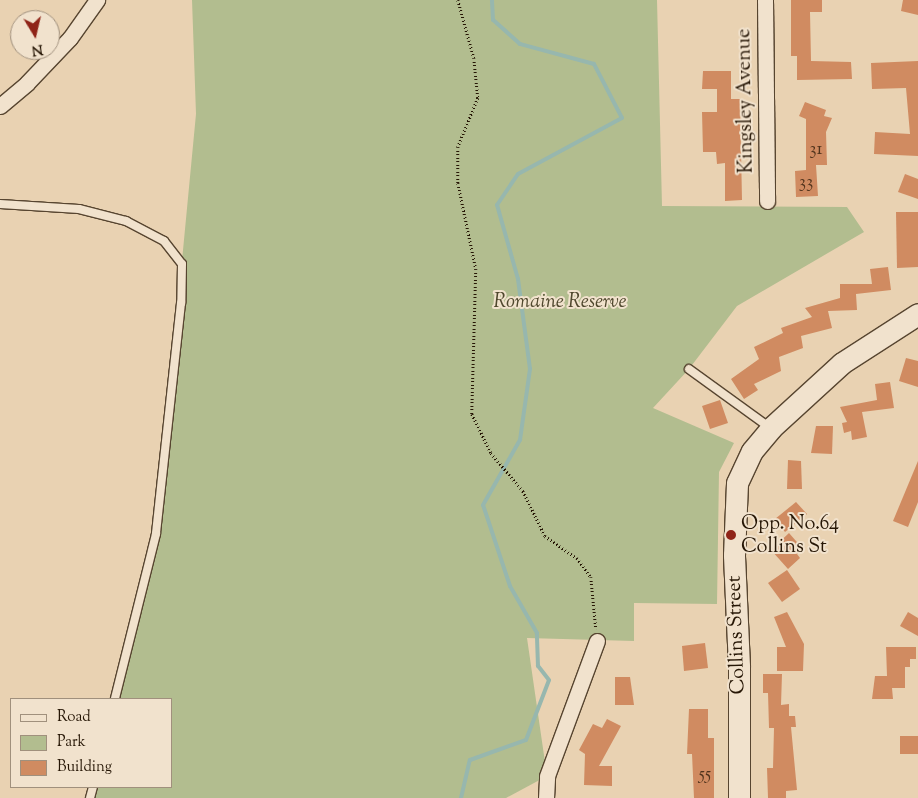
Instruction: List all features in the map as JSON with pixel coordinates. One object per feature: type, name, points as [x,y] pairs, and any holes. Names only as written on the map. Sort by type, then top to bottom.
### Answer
[{"type":"street","points":[[0,106],[28,83],[70,38],[97,0]]},
{"type":"street","name":"Kingsley Avenue","points":[[765,0],[767,201]]},
{"type":"street","name":"Collins Street","points":[[739,798],[734,555],[737,483],[752,451],[771,428],[842,363],[918,314]]},
{"type":"street","points":[[546,798],[547,776],[597,641]]},
{"type":"lane","points":[[0,204],[79,209],[126,221],[164,240],[182,264],[181,303],[156,534],[115,698]]},
{"type":"lane","points":[[689,368],[771,428]]},
{"type":"path","points":[[458,0],[474,58],[478,98],[458,147],[458,183],[476,269],[472,414],[490,453],[524,491],[545,536],[577,558],[591,577],[597,641]]},
{"type":"green space","name":"Romaine Reserve","points":[[192,0],[657,0],[662,206],[847,207],[864,232],[737,306],[689,369],[653,408],[734,443],[719,472],[717,604],[634,603],[634,641],[527,638],[547,776],[506,798],[90,798],[93,788],[172,788],[172,698],[115,698],[156,533],[196,114]]},
{"type":"building","points":[[791,0],[822,0],[822,12],[810,12],[811,61],[851,62],[852,79],[797,80],[797,56],[791,56]]},
{"type":"building","points":[[903,0],[918,0],[918,15],[901,11]]},
{"type":"building","points":[[918,61],[918,156],[874,154],[875,132],[910,134],[906,88],[872,89],[871,63]]},
{"type":"building","points":[[703,71],[731,71],[731,99],[740,99],[742,200],[725,201],[725,163],[717,164],[716,152],[703,152],[702,112],[717,112],[717,89],[702,89]]},
{"type":"building","points":[[805,102],[826,110],[824,116],[832,118],[826,132],[827,165],[816,165],[818,196],[796,197],[795,171],[806,170],[806,119],[799,116]]},
{"type":"building","points":[[905,174],[918,179],[918,199],[898,192]]},
{"type":"building","points":[[896,212],[918,212],[918,267],[897,268]]},
{"type":"building","points":[[888,267],[891,290],[856,294],[857,310],[828,311],[832,328],[801,336],[803,348],[779,357],[781,371],[754,384],[758,390],[744,399],[731,379],[759,359],[754,347],[783,333],[781,328],[812,317],[805,308],[840,298],[840,284],[872,284],[870,269]]},
{"type":"building","points":[[906,358],[918,361],[918,387],[899,381]]},
{"type":"building","points":[[890,382],[894,408],[862,412],[867,437],[852,440],[851,431],[844,433],[842,423],[847,422],[840,407],[877,400],[875,384]]},
{"type":"building","points":[[720,400],[728,423],[710,429],[702,406]]},
{"type":"building","points":[[816,426],[833,426],[832,454],[811,453]]},
{"type":"building","points":[[788,460],[801,461],[802,489],[787,489]]},
{"type":"building","points":[[918,461],[918,502],[908,527],[893,521]]},
{"type":"building","points":[[796,502],[807,514],[785,532],[775,519]]},
{"type":"building","points":[[789,533],[803,549],[797,554],[800,558],[788,569],[771,550]]},
{"type":"building","points":[[787,570],[800,589],[782,602],[768,583]]},
{"type":"building","points":[[787,612],[804,644],[803,671],[777,671],[777,647],[786,647],[774,617]]},
{"type":"building","points":[[908,612],[918,618],[918,636],[900,626]]},
{"type":"building","points":[[705,643],[708,668],[684,671],[682,646]]},
{"type":"building","points":[[886,647],[916,647],[916,659],[910,659],[910,667],[905,667],[905,688],[892,688],[893,699],[872,699],[875,676],[887,676]]},
{"type":"building","points":[[763,674],[782,674],[781,705],[789,704],[789,716],[795,716],[796,727],[791,727],[797,790],[786,791],[786,798],[768,798],[767,768],[773,768],[774,728],[769,728],[768,693],[763,693]]},
{"type":"building","points":[[615,677],[630,677],[634,705],[615,705]]},
{"type":"building","points":[[689,709],[708,709],[708,738],[714,738],[714,798],[694,798],[692,754],[687,754]]},
{"type":"building","points":[[607,719],[621,726],[599,766],[612,766],[612,786],[584,785],[585,754],[579,750],[593,724],[602,728]]},
{"type":"building","points":[[900,736],[918,736],[918,754],[900,754]]},
{"type":"waterway","points":[[461,798],[470,760],[526,740],[549,680],[538,666],[537,633],[510,586],[483,505],[520,440],[530,369],[518,279],[497,205],[518,174],[622,118],[594,64],[520,44],[493,20],[492,0]]},
{"type":"place","name":"Opp. No.64 Collins St","points":[[731,535]]}]
